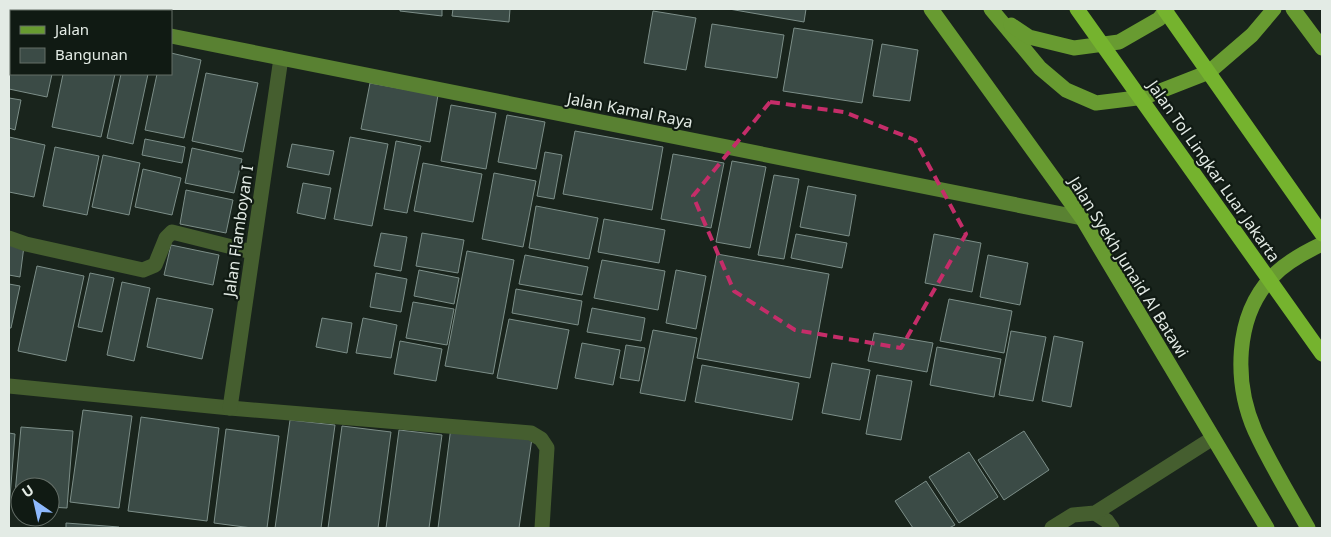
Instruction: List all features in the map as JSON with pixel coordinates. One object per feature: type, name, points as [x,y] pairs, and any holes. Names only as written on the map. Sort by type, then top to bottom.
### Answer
[{"type":"highway","name":"Jalan Tol Lingkar Luar Jakarta","points":[[1077,9],[1322,354]]},
{"type":"highway","points":[[1165,9],[1322,234]]},
{"type":"main road","name":"Jalan Syekh Junaid Al Batawi","points":[[931,9],[1082,218],[1267,528]]},
{"type":"main road","points":[[991,10],[1029,37],[1074,48],[1119,42],[1159,19],[1165,9]]},
{"type":"main road","points":[[991,10],[1040,68],[1066,90],[1096,103],[1145,97],[1209,72],[1252,35],[1274,9]]},
{"type":"main road","points":[[1293,9],[1322,48]]},
{"type":"main road","name":"Jalan Kamal Raya","points":[[172,36],[1082,218]]},
{"type":"main road","points":[[1308,528],[1255,430],[1246,400],[1240,367],[1242,336],[1253,304],[1272,277],[1302,254],[1322,244]]},
{"type":"street","name":"Jalan Flamboyan I","points":[[230,408],[281,58]]},
{"type":"street","points":[[9,238],[26,244],[143,270],[155,264],[166,238],[172,232],[252,252]]},
{"type":"street","points":[[9,386],[230,408],[531,433],[541,439],[547,448],[542,528]]},
{"type":"street","points":[[1052,528],[1073,515],[1095,513],[1213,438]]},
{"type":"street","points":[[1095,513],[1107,521],[1112,528]]},
{"type":"highlighted area","points":[[770,102],[844,112],[915,140],[966,234],[901,348],[795,330],[734,291],[693,196]]},
{"type":"building","points":[[400,9],[442,9],[442,16],[400,11]]},
{"type":"building","points":[[453,9],[510,9],[509,22],[452,16]]},
{"type":"building","points":[[729,9],[806,9],[804,22]]},
{"type":"building","points":[[653,11],[696,18],[686,70],[644,63]]},
{"type":"building","points":[[9,20],[10,75],[52,75],[47,97],[9,89]]},
{"type":"building","points":[[712,24],[784,35],[777,78],[705,67]]},
{"type":"building","points":[[794,28],[873,40],[862,103],[783,91]]},
{"type":"building","points":[[882,44],[918,50],[910,101],[873,96]]},
{"type":"building","points":[[172,53],[201,60],[184,138],[145,130],[157,75],[172,75]]},
{"type":"building","points":[[206,73],[258,83],[243,152],[192,141]]},
{"type":"building","points":[[63,75],[115,75],[101,137],[52,127]]},
{"type":"building","points":[[121,75],[148,75],[133,144],[107,138]]},
{"type":"building","points":[[370,83],[438,95],[430,142],[361,129]]},
{"type":"building","points":[[9,98],[21,100],[15,130],[9,128]]},
{"type":"building","points":[[451,105],[496,113],[486,169],[441,161]]},
{"type":"building","points":[[507,115],[545,122],[536,169],[498,162]]},
{"type":"building","points":[[575,131],[663,147],[652,210],[563,194]]},
{"type":"building","points":[[9,137],[45,145],[34,197],[9,192]]},
{"type":"building","points":[[350,137],[388,144],[372,226],[334,219]]},
{"type":"building","points":[[145,139],[185,147],[182,163],[142,155]]},
{"type":"building","points":[[396,141],[421,146],[407,213],[384,209]]},
{"type":"building","points":[[292,144],[334,151],[329,175],[287,167]]},
{"type":"building","points":[[55,147],[99,156],[87,215],[43,206]]},
{"type":"building","points":[[192,148],[242,159],[234,193],[185,183]]},
{"type":"building","points":[[545,152],[562,155],[554,199],[537,196]]},
{"type":"building","points":[[673,154],[724,163],[711,228],[661,219]]},
{"type":"building","points":[[103,155],[140,163],[129,215],[92,207]]},
{"type":"building","points":[[732,161],[766,167],[750,248],[716,242]]},
{"type":"building","points":[[423,163],[482,174],[473,222],[414,211]]},
{"type":"building","points":[[143,169],[181,178],[172,215],[135,207]]},
{"type":"building","points":[[494,173],[536,181],[523,247],[482,239]]},
{"type":"building","points":[[774,175],[799,179],[784,259],[758,255]]},
{"type":"building","points":[[303,183],[331,188],[325,219],[297,213]]},
{"type":"building","points":[[808,186],[856,195],[849,236],[800,227]]},
{"type":"building","points":[[186,190],[233,200],[226,233],[180,224]]},
{"type":"building","points":[[536,206],[598,218],[589,259],[529,248]]},
{"type":"building","points":[[604,219],[665,230],[659,263],[598,252]]},
{"type":"building","points":[[381,233],[407,237],[401,271],[374,266]]},
{"type":"building","points":[[422,233],[464,240],[458,273],[416,266]]},
{"type":"building","points":[[796,234],[847,243],[842,268],[791,258]]},
{"type":"building","points":[[934,234],[981,243],[972,292],[925,283]]},
{"type":"building","points":[[9,242],[24,246],[20,277],[9,275]]},
{"type":"building","points":[[171,245],[219,255],[213,285],[164,275]]},
{"type":"building","points":[[467,251],[514,260],[493,374],[445,366]]},
{"type":"building","points":[[717,254],[829,274],[810,378],[697,358]]},
{"type":"building","points":[[525,255],[588,267],[582,295],[519,284]]},
{"type":"building","points":[[988,255],[1028,263],[1020,305],[980,297]]},
{"type":"building","points":[[602,260],[665,271],[658,310],[594,298]]},
{"type":"building","points":[[37,266],[84,276],[66,361],[18,351]]},
{"type":"building","points":[[419,270],[459,278],[454,304],[414,296]]},
{"type":"building","points":[[676,270],[706,276],[696,329],[666,323]]},
{"type":"building","points":[[90,273],[114,278],[102,332],[78,327]]},
{"type":"building","points":[[376,273],[407,279],[401,312],[370,307]]},
{"type":"building","points":[[122,282],[150,288],[134,361],[107,355]]},
{"type":"building","points":[[9,284],[20,286],[11,328],[9,328]]},
{"type":"building","points":[[516,289],[582,301],[578,325],[512,313]]},
{"type":"building","points":[[157,298],[213,309],[202,359],[147,347]]},
{"type":"building","points":[[949,299],[1012,311],[1004,353],[940,341]]},
{"type":"building","points":[[413,302],[454,309],[447,345],[406,338]]},
{"type":"building","points":[[592,308],[645,318],[641,341],[587,332]]},
{"type":"building","points":[[322,318],[352,323],[347,353],[316,347]]},
{"type":"building","points":[[363,318],[397,325],[391,358],[356,353]]},
{"type":"building","points":[[509,319],[569,330],[557,389],[497,378]]},
{"type":"building","points":[[653,330],[697,338],[685,401],[640,393]]},
{"type":"building","points":[[1011,331],[1046,337],[1033,401],[999,395]]},
{"type":"building","points":[[874,333],[933,343],[927,372],[868,361]]},
{"type":"building","points":[[1054,336],[1083,342],[1071,407],[1042,401]]},
{"type":"building","points":[[400,341],[442,349],[436,381],[394,374]]},
{"type":"building","points":[[582,343],[620,350],[613,385],[575,378]]},
{"type":"building","points":[[626,345],[645,348],[639,381],[620,378]]},
{"type":"building","points":[[937,347],[1001,359],[994,397],[930,385]]},
{"type":"building","points":[[832,363],[870,370],[860,420],[822,413]]},
{"type":"building","points":[[702,365],[799,383],[792,420],[695,402]]},
{"type":"building","points":[[877,375],[912,381],[901,440],[866,434]]},
{"type":"building","points":[[83,410],[132,416],[119,508],[70,502]]},
{"type":"building","points":[[141,417],[219,428],[207,521],[128,511]]},
{"type":"building","points":[[290,420],[335,425],[321,528],[275,528]]},
{"type":"building","points":[[342,426],[391,432],[378,528],[328,528]]},
{"type":"building","points":[[21,427],[73,431],[67,508],[60,508],[60,477],[17,477]]},
{"type":"building","points":[[451,427],[532,438],[519,528],[438,528]]},
{"type":"building","points":[[226,429],[279,436],[267,528],[214,523]]},
{"type":"building","points":[[399,430],[442,435],[429,528],[386,528]]},
{"type":"building","points":[[1024,431],[1049,470],[1004,500],[978,460]]},
{"type":"building","points":[[9,433],[15,434],[12,477],[10,477],[9,510]]},
{"type":"building","points":[[969,452],[998,497],[959,523],[929,477]]},
{"type":"building","points":[[926,481],[955,525],[949,528],[913,528],[895,501]]},
{"type":"building","points":[[66,523],[119,527],[119,528],[66,528]]}]
